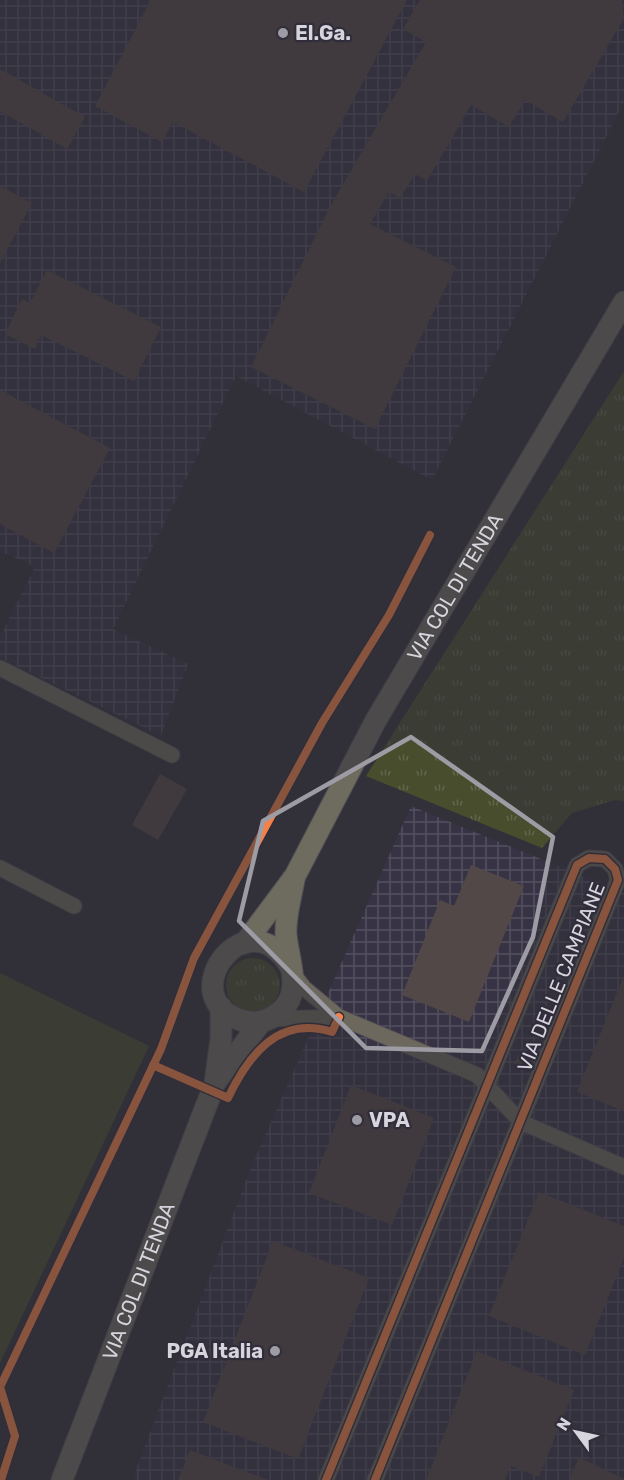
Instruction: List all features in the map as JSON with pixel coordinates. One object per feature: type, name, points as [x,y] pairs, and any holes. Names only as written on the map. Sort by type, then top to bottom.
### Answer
[{"type":"main road","name":"VIA COL DI TENDA","points":[[62,1480],[214,1083],[222,1038],[221,1007],[213,982],[215,968],[232,948],[245,943],[295,876],[376,720],[624,302]]},
{"type":"main road","name":"VIA COL DI TENDA","points":[[214,1083],[266,1020],[282,1011],[290,1000],[293,987],[286,932],[295,876]]},
{"type":"main road","points":[[245,943],[259,942],[273,947],[284,956],[292,971]]},
{"type":"main road","points":[[221,1007],[232,1017],[246,1023],[266,1020]]},
{"type":"street","points":[[0,668],[172,755]]},
{"type":"street","name":"VIA DELLE CAMPIANE","points":[[326,1480],[577,865],[589,858],[605,860],[615,869],[618,880],[375,1480]]},
{"type":"street","points":[[0,868],[74,906]]},
{"type":"street","points":[[292,971],[304,988],[339,1017],[477,1075],[488,1084],[520,1122],[624,1167]]},
{"type":"street","points":[[266,1020],[339,1017]]},
{"type":"highlighted area","points":[[411,737],[553,837],[533,937],[482,1051],[366,1048],[239,921],[263,821]]},
{"type":"shaded area","points":[[0,0],[624,0],[624,102],[432,480],[236,376],[113,629],[188,664],[161,736],[0,658],[0,637],[35,567],[0,551]]},
{"type":"shaded area","points":[[411,806],[624,893],[624,1480],[132,1480],[251,1167]]},
{"type":"green space","points":[[624,371],[624,801],[615,800],[572,813],[542,848],[366,776]]},
{"type":"green space","points":[[248,958],[258,958],[268,962],[276,970],[280,985],[276,1000],[268,1008],[258,1012],[248,1012],[238,1008],[230,1000],[226,990],[226,980],[230,970],[238,962]]},
{"type":"green space","points":[[0,973],[149,1046],[0,1363]]},
{"type":"building","points":[[151,0],[407,0],[304,192],[173,122],[162,142],[95,106]]},
{"type":"building","points":[[420,0],[622,0],[624,18],[563,122],[525,100],[509,127],[471,105],[427,181],[415,174],[400,198],[389,192],[370,224],[456,267],[375,429],[251,367],[331,205],[426,42],[403,29]]},
{"type":"building","points":[[0,69],[85,117],[67,149],[0,111]]},
{"type":"building","points":[[0,186],[32,203],[0,263]]},
{"type":"building","points":[[47,270],[161,327],[134,381],[41,335],[35,349],[5,334],[22,299],[30,303]]},
{"type":"building","points":[[0,390],[110,448],[54,553],[0,524]]},
{"type":"building","points":[[160,774],[187,789],[158,840],[132,825]]},
{"type":"building","points":[[471,865],[524,886],[469,1022],[402,995],[440,900],[454,906]]},
{"type":"building","points":[[624,975],[624,1111],[577,1092]]},
{"type":"building","points":[[519,1054],[530,1059],[526,1068],[514,1064]]},
{"type":"building","points":[[351,1085],[434,1118],[392,1225],[309,1193]]},
{"type":"building","points":[[539,1192],[624,1226],[624,1258],[585,1355],[489,1316]]},
{"type":"building","points":[[273,1241],[369,1278],[298,1459],[203,1422]]},
{"type":"building","points":[[477,1351],[574,1390],[539,1477],[511,1466],[505,1480],[426,1480]]},
{"type":"building","points":[[190,1450],[268,1480],[178,1480]]},
{"type":"building","points":[[579,1457],[624,1479],[624,1480],[569,1480]]},
{"type":"cycle path","points":[[1,1480],[15,1436],[0,1387],[161,1049],[194,958],[322,723],[389,615],[430,535]]},
{"type":"cycle path","points":[[326,1480],[577,865],[589,858],[605,859],[615,869],[618,880],[375,1480]]},
{"type":"cycle path","points":[[153,1065],[228,1098],[245,1068],[267,1043],[281,1034],[296,1029],[313,1028],[332,1032],[339,1017]]},
{"type":"place","name":"El.Ga.","points":[[283,33]]},
{"type":"place","name":"VPA","points":[[357,1120]]},
{"type":"place","name":"PGA Italia","points":[[275,1351]]}]
